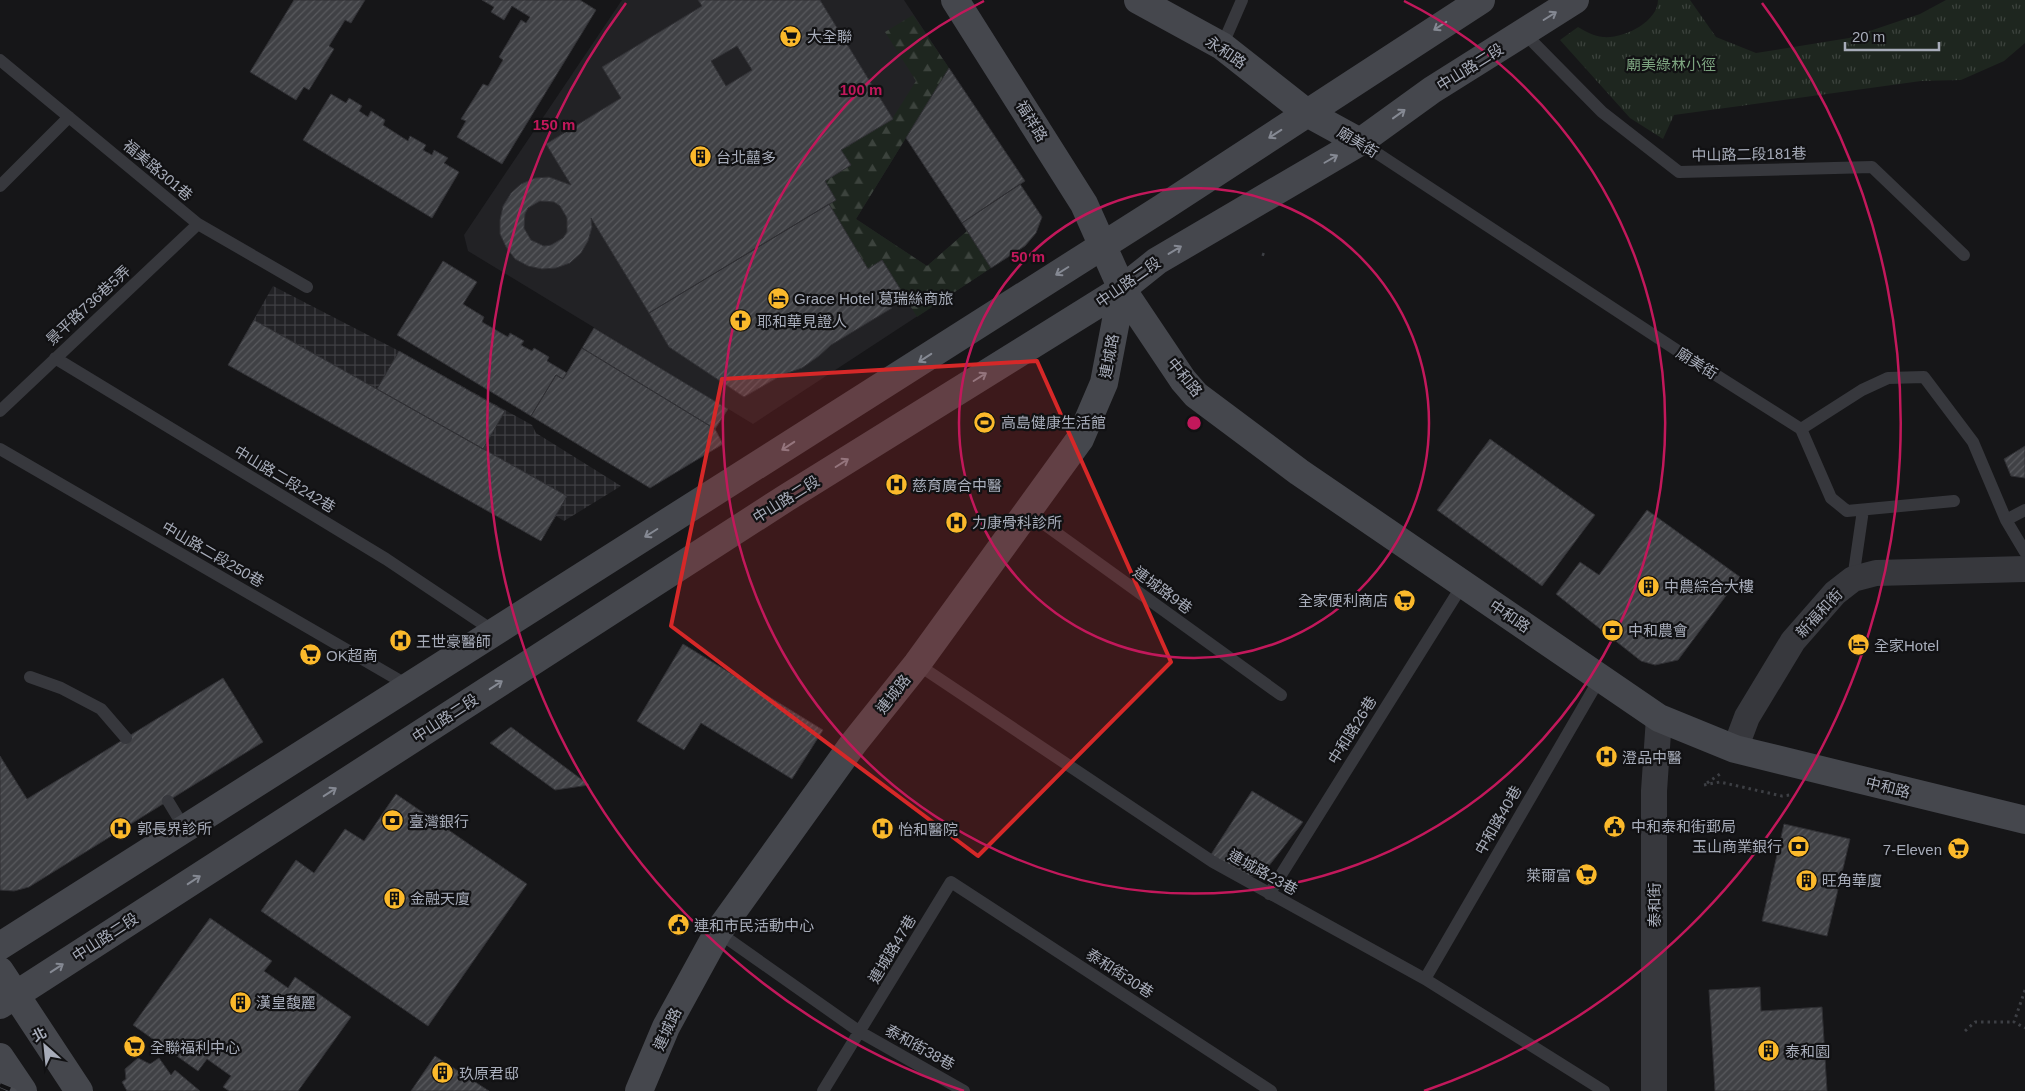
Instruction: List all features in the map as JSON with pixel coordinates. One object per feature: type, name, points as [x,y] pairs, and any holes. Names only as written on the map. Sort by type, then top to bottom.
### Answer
[{"type":"street","name":"福祥路","points":[[955,0],[1084,204],[1103,245]]},
{"type":"street","name":"永和路","points":[[1138,0],[1222,46],[1307,113]]},
{"type":"street","points":[[0,946],[1103,245],[1481,0]]},
{"type":"street","name":"中山路二段","points":[[8,1000],[786,498],[1122,289],[1157,261],[1360,142],[1432,90],[1575,0]]},
{"type":"street","name":"廟美街","points":[[1307,113],[1360,142]]},
{"type":"street","name":"中和路","points":[[1103,245],[1122,289],[1183,380],[1196,395],[1299,472],[1659,718],[1735,749],[2025,820]]},
{"type":"street","name":"連城路","points":[[640,1091],[666,1027],[718,932],[853,744],[917,664],[1080,439],[1104,383],[1122,289]]},
{"type":"street","name":"新福和街","points":[[1735,749],[1747,718],[1793,641],[1835,592],[1853,579],[1876,573],[2025,569]]},
{"type":"street","name":"泰和街","points":[[1654,1091],[1654,791],[1659,718]]},
{"type":"street","points":[[0,971],[8,1000],[79,1091]]},
{"type":"street","points":[[0,1057],[22,1091]]},
{"type":"lane","points":[[1222,46],[1242,0]]},
{"type":"lane","name":"中山路二段181巷","points":[[1524,32],[1602,112],[1679,172],[1872,167],[1964,255]]},
{"type":"lane","name":"福美路301巷","points":[[0,60],[198,224],[307,287]]},
{"type":"lane","points":[[0,186],[69,118]]},
{"type":"lane","name":"廟美街","points":[[1360,142],[1678,351],[1801,429]]},
{"type":"lane","name":"景平路736巷5弄","points":[[0,411],[198,224]]},
{"type":"lane","name":"中山路二段242巷","points":[[56,358],[386,559],[495,632]]},
{"type":"lane","points":[[1954,502],[1846,511],[1831,498],[1801,429],[1862,390],[1888,378],[1924,377],[1973,442],[2006,520],[2025,552]]},
{"type":"lane","name":"中山路二段250巷","points":[[0,449],[409,686]]},
{"type":"lane","points":[[1853,579],[1863,510]]},
{"type":"lane","points":[[2006,520],[2025,510]]},
{"type":"lane","name":"連城路9巷","points":[[1026,511],[1282,695]]},
{"type":"lane","name":"中和路26巷","points":[[1268,894],[1463,584]]},
{"type":"lane","name":"連城路23巷","points":[[917,664],[1213,862],[1425,979],[1604,1091]]},
{"type":"lane","points":[[30,677],[61,688],[101,709],[126,738]]},
{"type":"lane","name":"中和路40巷","points":[[1425,979],[1600,678]]},
{"type":"lane","points":[[168,801],[185,829]]},
{"type":"lane","name":"連城路47巷","points":[[823,1091],[951,882]]},
{"type":"lane","name":"泰和街30巷","points":[[951,882],[1271,1091]]},
{"type":"lane","points":[[718,932],[860,1032]]},
{"type":"lane","name":"泰和街38巷","points":[[860,1032],[964,1091]]},
{"type":"path","points":[[1262,254],[1267,256]]},
{"type":"path","points":[[2014,1022],[2025,990]]},
{"type":"path","points":[[1965,1031],[1975,1022],[2014,1022],[2024,1028]]},
{"type":"highlighted area","points":[[1037,361],[1171,662],[978,856],[671,626],[722,379]]},
{"type":"shaded area","points":[[622,0],[904,0],[949,68],[856,219],[927,266],[967,231],[991,268],[753,424],[468,251],[464,235]]},
{"type":"shaded area","points":[[273,286],[399,351],[532,425],[536,433],[621,486],[564,521],[556,516],[541,541],[228,365]]},
{"type":"green space","name":"廟美綠林小徑","points":[[1658,0],[1690,0],[1716,37],[1756,53],[1849,38],[1920,14],[1946,0],[2025,0],[2025,43],[2004,61],[1961,80],[1921,81],[1674,115],[1663,139],[1630,118],[1560,40],[1578,27],[1590,34],[1603,37],[1611,37],[1629,32],[1646,22],[1656,8]]},
{"type":"green space","points":[[913,15],[949,68],[856,219],[927,266],[967,231],[991,268],[917,317],[883,261],[868,269],[829,204],[836,200],[825,181],[851,165],[841,150],[892,119],[916,81],[885,32]]},
{"type":"building","points":[[294,0],[365,0],[351,23],[345,20],[329,46],[334,49],[309,90],[304,87],[296,100],[250,72]]},
{"type":"building","points":[[482,0],[580,0],[596,10],[502,164],[457,137],[466,121],[461,119],[483,84],[488,86],[503,60],[499,57],[521,20],[526,23],[530,17],[512,6],[504,20],[491,12],[494,7]]},
{"type":"building","name":"台北囍多","points":[[698,0],[820,0],[893,119],[841,150],[851,165],[825,181],[836,200],[649,313],[591,218],[592,227],[588,241],[581,253],[570,263],[556,268],[542,269],[528,266],[515,259],[506,247],[500,234],[503,206],[511,193],[521,184],[535,178],[549,177],[571,185],[546,144],[621,98],[602,67],[702,6]],"holes":[[[737,46],[752,70],[726,86],[711,61]],[[540,201],[554,202],[560,206],[567,218],[567,232],[563,238],[551,245],[544,246],[531,240],[524,228],[525,214],[528,208]]]},
{"type":"building","points":[[949,68],[1025,181],[962,223],[906,138]]},
{"type":"building","points":[[331,94],[346,103],[349,98],[362,106],[359,111],[368,117],[371,111],[385,120],[383,125],[408,141],[410,136],[426,145],[423,150],[432,155],[434,150],[448,158],[444,163],[459,172],[432,218],[303,140]]},
{"type":"building","points":[[1020,184],[1042,217],[1036,233],[1025,246],[991,268],[962,223]]},
{"type":"building","points":[[829,204],[868,269],[882,260],[904,295],[890,304],[892,308],[831,345],[802,368],[782,375],[744,397],[669,347],[649,313]]},
{"type":"building","points":[[443,261],[477,282],[463,304],[484,317],[482,322],[508,337],[510,333],[524,341],[521,345],[532,351],[534,348],[549,357],[547,361],[567,373],[563,379],[556,375],[531,416],[397,335]]},
{"type":"building","points":[[254,320],[567,496],[541,541],[228,365]]},
{"type":"building","points":[[594,328],[728,409],[715,429],[582,348]]},
{"type":"building","points":[[582,348],[715,429],[723,444],[650,488],[531,416],[556,375],[563,379]]},
{"type":"building","points":[[399,351],[505,411],[483,449],[377,389]]},
{"type":"building","points":[[1490,439],[1595,515],[1542,586],[1437,510]]},
{"type":"building","points":[[2025,446],[2025,478],[2011,476],[2004,459]]},
{"type":"building","name":"中農綜合大樓","points":[[1647,510],[1740,577],[1678,660],[1655,665],[1641,661],[1556,594],[1580,562],[1599,575]]},
{"type":"building","points":[[683,644],[823,730],[792,779],[701,723],[684,750],[637,721]]},
{"type":"building","points":[[223,678],[263,742],[29,887],[14,891],[0,890],[0,756],[27,799]]},
{"type":"building","points":[[511,727],[589,785],[555,790],[490,743]]},
{"type":"building","points":[[1252,791],[1303,822],[1261,876],[1244,876],[1210,856]]},
{"type":"building","name":"金融天廈","points":[[396,794],[527,884],[428,1026],[261,911],[296,860],[314,873],[345,829],[364,841]]},
{"type":"building","name":"旺角華廈","points":[[1784,824],[1850,839],[1827,936],[1762,921]]},
{"type":"building","name":"漢皇馥麗","points":[[210,918],[272,961],[264,971],[288,988],[295,977],[351,1017],[298,1091],[229,1091],[223,1087],[231,1076],[207,1059],[198,1071],[133,1025]]},
{"type":"building","name":"泰和園","points":[[1760,987],[1761,1011],[1822,1007],[1827,1091],[1715,1091],[1709,990]]},
{"type":"building","name":"玖原君邸","points":[[435,1056],[489,1091],[411,1091]]},
{"type":"building","points":[[138,1058],[150,1064],[159,1058],[171,1075],[175,1070],[200,1091],[127,1091],[122,1082],[126,1079],[125,1069]]},
{"type":"railway","points":[[0,1085],[14,1091]]},
{"type":"place","name":"大全聯","points":[[791,36]]},
{"type":"place","name":"台北囍多","points":[[700,157]]},
{"type":"place","name":"Grace Hotel 葛瑞絲商旅","points":[[778,298]]},
{"type":"place","name":"耶和華見證人","points":[[741,321]]},
{"type":"place","name":"高島健康生活館","points":[[985,422]]},
{"type":"place","name":"慈育廣合中醫","points":[[896,485]]},
{"type":"place","name":"力康骨科診所","points":[[956,522]]},
{"type":"place","name":"中農綜合大樓","points":[[1648,586]]},
{"type":"place","name":"全家便利商店","points":[[1404,600]]},
{"type":"place","name":"中和農會","points":[[1612,630]]},
{"type":"place","name":"王世豪醫師","points":[[400,641]]},
{"type":"place","name":"全家Hotel","points":[[1858,645]]},
{"type":"place","name":"OK超商","points":[[310,655]]},
{"type":"place","name":"澄品中醫","points":[[1606,757]]},
{"type":"place","name":"臺灣銀行","points":[[393,821]]},
{"type":"place","name":"中和泰和街郵局","points":[[1615,826]]},
{"type":"place","name":"郭長界診所","points":[[121,828]]},
{"type":"place","name":"怡和醫院","points":[[882,829]]},
{"type":"place","name":"玉山商業銀行","points":[[1798,846]]},
{"type":"place","name":"7-Eleven","points":[[1958,849]]},
{"type":"place","name":"萊爾富","points":[[1587,875]]},
{"type":"place","name":"旺角華廈","points":[[1806,880]]},
{"type":"place","name":"金融天廈","points":[[394,898]]},
{"type":"place","name":"連和市民活動中心","points":[[678,925]]},
{"type":"place","name":"漢皇馥麗","points":[[240,1002]]},
{"type":"place","name":"全聯福利中心","points":[[134,1047]]},
{"type":"place","name":"泰和園","points":[[1769,1051]]},
{"type":"place","name":"玖原君邸","points":[[443,1073]]}]
